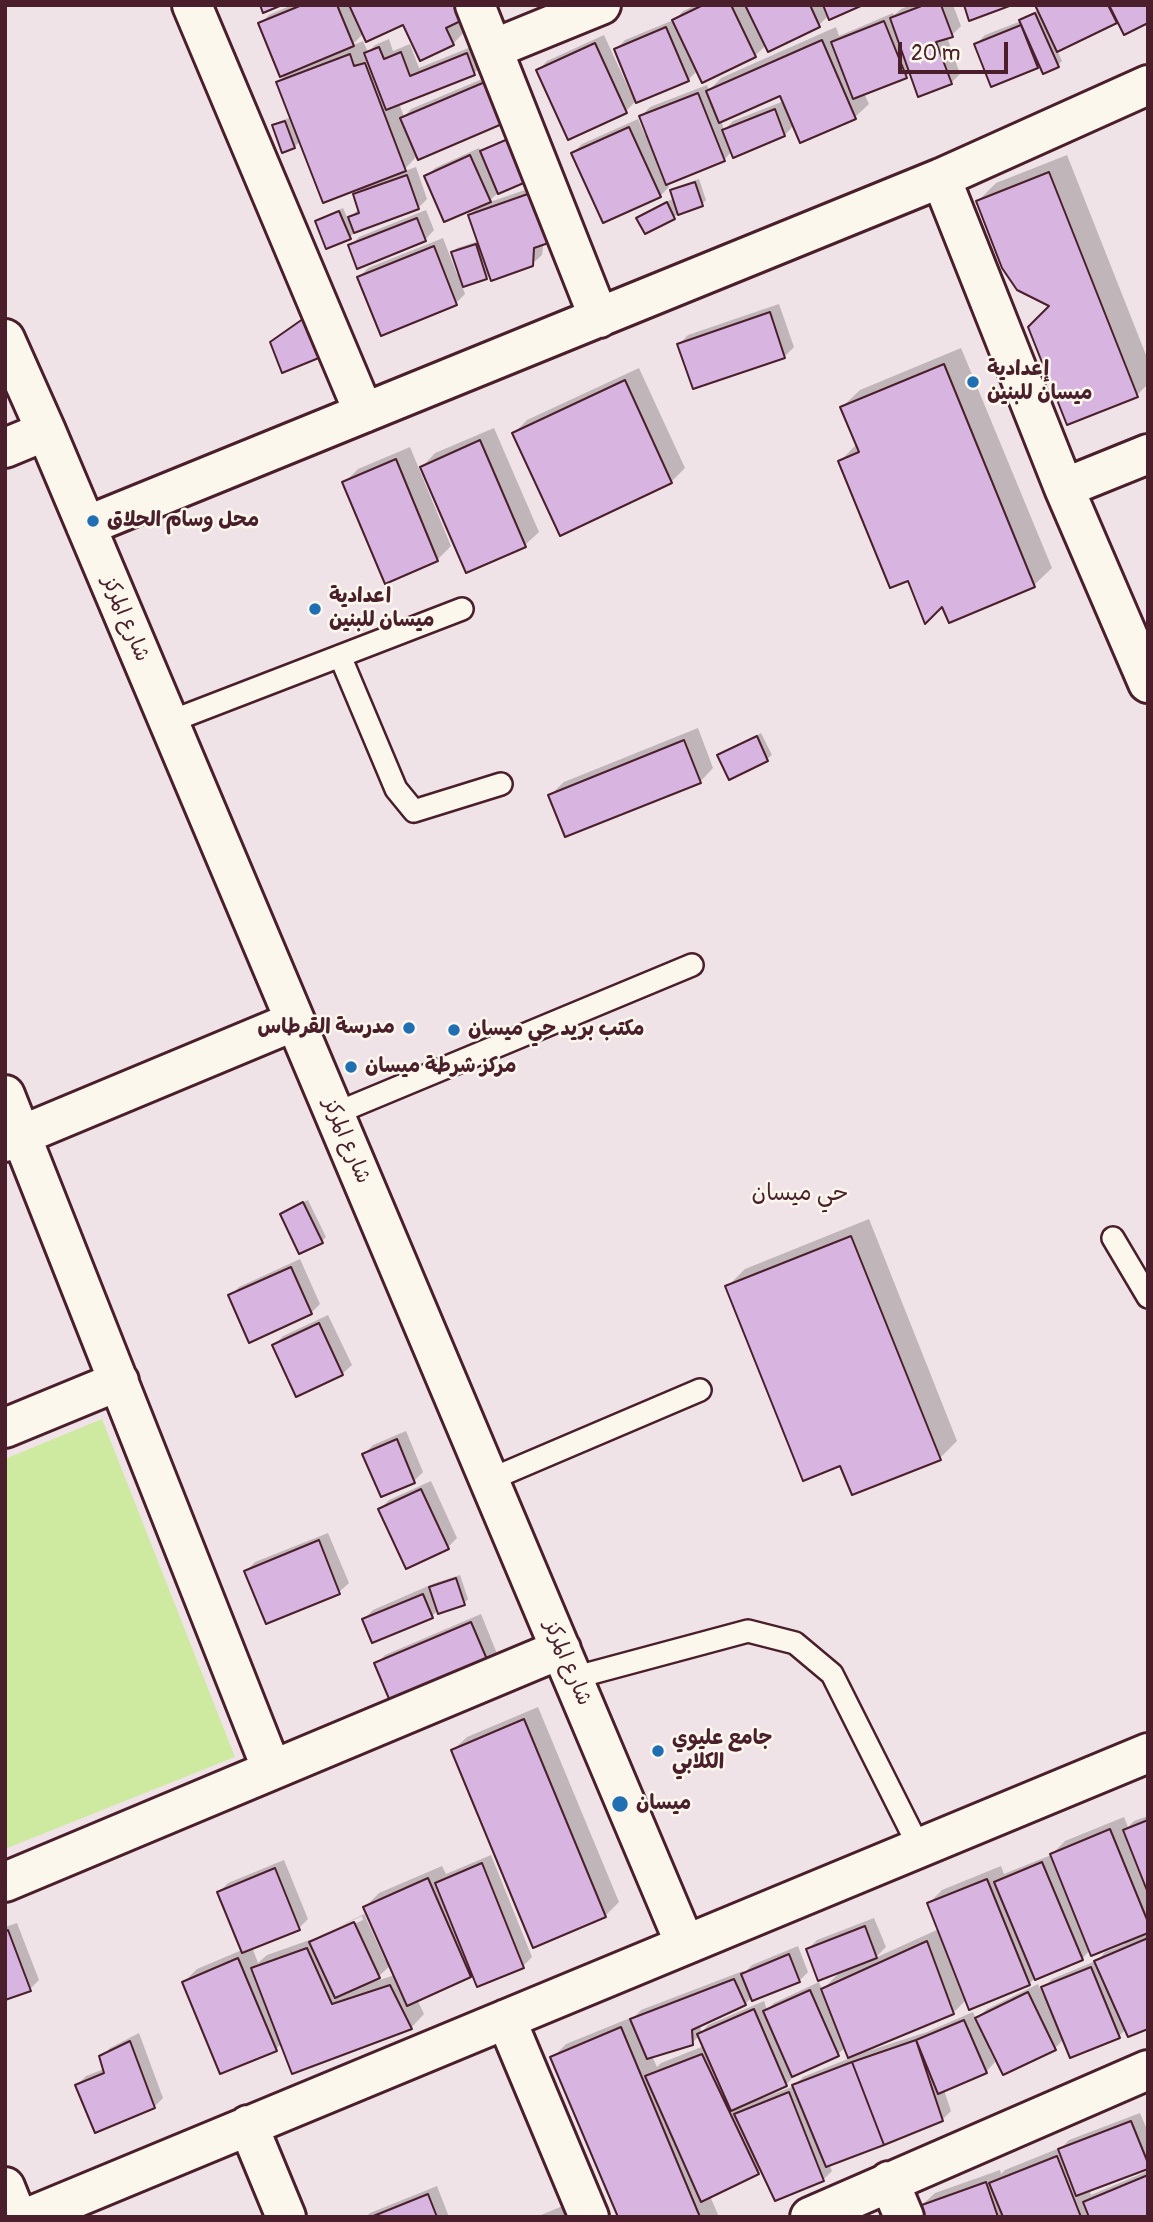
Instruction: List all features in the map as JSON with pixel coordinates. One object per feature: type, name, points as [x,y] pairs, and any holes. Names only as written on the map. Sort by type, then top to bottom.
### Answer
[{"type":"street","points":[[192,5],[364,413]]},
{"type":"street","points":[[475,5],[599,318]]},
{"type":"street","points":[[493,49],[600,5]]},
{"type":"street","points":[[86,526],[941,178],[1148,85]]},
{"type":"street","points":[[941,178],[1064,488],[1148,683]]},
{"type":"street","name":"شارع المركز","points":[[5,338],[685,1944]]},
{"type":"street","points":[[5,448],[46,431]]},
{"type":"street","points":[[1064,488],[1148,454]]},
{"type":"street","points":[[14,1139],[295,1021]]},
{"type":"street","points":[[5,1095],[14,1139],[119,1381],[272,1770]]},
{"type":"street","points":[[5,1428],[119,1381]]},
{"type":"street","points":[[5,1882],[272,1770],[567,1664]]},
{"type":"street","points":[[29,2217],[1148,1753]]},
{"type":"street","points":[[506,2019],[589,2217]]},
{"type":"street","points":[[810,2217],[1147,2073]]},
{"type":"street","points":[[248,2125],[286,2217]]},
{"type":"street","points":[[889,2181],[904,2217]]},
{"type":"street","points":[[5,2187],[17,2217]]},
{"type":"lane","points":[[169,722],[462,609]]},
{"type":"lane","points":[[340,656],[396,789],[414,811],[501,785]]},
{"type":"lane","points":[[334,1114],[692,965]]},
{"type":"lane","points":[[1113,1238],[1148,1297]]},
{"type":"lane","points":[[489,1480],[700,1390]]},
{"type":"lane","points":[[567,1664],[748,1631],[795,1643],[832,1674],[919,1847]]},
{"type":"green space","points":[[102,1419],[235,1757],[5,1849],[5,1459]]},
{"type":"building","points":[[260,5],[282,5],[263,13]]},
{"type":"building","points":[[302,5],[337,5],[354,46],[280,77],[258,23]]},
{"type":"building","points":[[349,5],[466,5],[471,16],[446,28],[454,45],[420,61],[403,25],[366,42]]},
{"type":"building","points":[[703,5],[731,5],[756,57],[702,83],[672,20]]},
{"type":"building","points":[[745,5],[810,5],[820,27],[768,52]]},
{"type":"building","points":[[823,5],[863,5],[829,20]]},
{"type":"building","points":[[924,5],[941,5],[953,37],[936,42],[952,84],[918,97],[890,18]]},
{"type":"building","points":[[964,5],[1012,5],[969,21]]},
{"type":"building","points":[[1035,5],[1108,5],[1117,23],[1057,52]]},
{"type":"building","points":[[1109,5],[1148,5],[1148,23],[1124,35]]},
{"type":"building","points":[[1035,13],[1059,67],[1043,74],[1019,20]]},
{"type":"building","points":[[884,21],[907,78],[853,99],[831,42]]},
{"type":"building","points":[[1021,25],[1038,68],[991,87],[974,44]]},
{"type":"building","points":[[666,27],[689,81],[636,103],[614,49]]},
{"type":"building","points":[[822,40],[856,119],[800,143],[780,96],[719,123],[706,91]]},
{"type":"building","points":[[595,43],[627,113],[568,140],[536,70]]},
{"type":"building","points":[[379,47],[384,59],[401,52],[410,76],[467,53],[475,75],[386,110],[364,53]]},
{"type":"building","points":[[350,54],[354,66],[365,63],[406,171],[323,203],[276,82]]},
{"type":"building","points":[[485,82],[502,124],[418,160],[400,118]]},
{"type":"building","points":[[698,93],[725,161],[666,185],[639,116]]},
{"type":"building","points":[[775,109],[785,136],[733,158],[722,130]]},
{"type":"building","points":[[285,121],[295,148],[282,153],[272,125]]},
{"type":"building","points":[[629,127],[661,197],[603,223],[571,153]]},
{"type":"building","points":[[508,139],[526,182],[498,194],[480,151]]},
{"type":"building","points":[[470,155],[491,202],[444,222],[424,176]]},
{"type":"building","points":[[1049,172],[1138,397],[1067,425],[1028,327],[1049,306],[1017,290],[1002,268],[976,201]]},
{"type":"building","points":[[407,175],[419,209],[354,233],[348,217],[359,213],[353,194]]},
{"type":"building","points":[[695,182],[703,206],[678,215],[670,190]]},
{"type":"building","points":[[542,189],[560,239],[534,248],[533,266],[491,281],[468,215]]},
{"type":"building","points":[[667,202],[675,219],[645,234],[636,218]]},
{"type":"building","points":[[339,211],[351,239],[326,249],[315,221]]},
{"type":"building","points":[[417,218],[426,241],[357,269],[348,245]]},
{"type":"building","points":[[476,244],[487,279],[463,287],[451,252]]},
{"type":"building","points":[[434,246],[457,305],[381,336],[357,277]]},
{"type":"building","points":[[770,312],[785,358],[693,389],[677,344]]},
{"type":"building","points":[[310,314],[326,355],[282,373],[270,342]]},
{"type":"building","points":[[944,364],[1035,587],[949,623],[942,607],[925,624],[908,581],[890,588],[838,461],[859,452],[840,407]]},
{"type":"building","points":[[625,380],[672,483],[560,536],[512,433]]},
{"type":"building","points":[[480,440],[526,547],[466,573],[420,467]]},
{"type":"building","points":[[396,459],[438,561],[385,584],[342,482]]},
{"type":"building","points":[[757,736],[768,761],[729,780],[717,755]]},
{"type":"building","points":[[684,740],[701,783],[565,837],[548,795]]},
{"type":"building","points":[[303,1202],[323,1243],[299,1254],[280,1214]]},
{"type":"building","points":[[851,1236],[941,1460],[852,1495],[840,1466],[803,1481],[725,1286]]},
{"type":"building","points":[[291,1267],[312,1314],[249,1343],[228,1295]]},
{"type":"building","points":[[319,1323],[343,1375],[296,1397],[272,1345]]},
{"type":"building","points":[[397,1439],[415,1483],[381,1497],[362,1454]]},
{"type":"building","points":[[421,1489],[449,1549],[406,1569],[378,1509]]},
{"type":"building","points":[[319,1540],[340,1594],[266,1624],[244,1571]]},
{"type":"building","points":[[456,1578],[465,1605],[438,1614],[429,1587]]},
{"type":"building","points":[[423,1594],[433,1618],[372,1643],[362,1619]]},
{"type":"building","points":[[471,1622],[492,1671],[395,1713],[374,1663]]},
{"type":"building","points":[[524,1719],[606,1917],[533,1948],[451,1750]]},
{"type":"building","points":[[1148,1820],[1148,1893],[1123,1830]]},
{"type":"building","points":[[1110,1829],[1148,1922],[1148,1933],[1091,1956],[1050,1854]]},
{"type":"building","points":[[1042,1862],[1083,1960],[1035,1980],[994,1882]]},
{"type":"building","points":[[482,1863],[524,1968],[477,1987],[435,1883]]},
{"type":"building","points":[[275,1868],[300,1930],[242,1953],[217,1892]]},
{"type":"building","points":[[428,1878],[471,1977],[407,2006],[363,1907]]},
{"type":"building","points":[[987,1879],[1030,1985],[969,2010],[927,1903]]},
{"type":"building","points":[[354,1922],[380,1978],[335,1998],[309,1942]]},
{"type":"building","points":[[865,1926],[877,1958],[818,1981],[806,1949]]},
{"type":"building","points":[[8,1930],[31,1991],[5,2000],[5,1931]]},
{"type":"building","points":[[1148,1938],[1148,2029],[1128,2037],[1094,1961]]},
{"type":"building","points":[[927,1941],[954,2014],[848,2058],[821,1989]]},
{"type":"building","points":[[307,1948],[332,2004],[390,1985],[412,2029],[292,2074],[251,1968]]},
{"type":"building","points":[[789,1954],[800,1982],[752,2001],[741,1974]]},
{"type":"building","points":[[238,1958],[277,2051],[220,2074],[182,1982]]},
{"type":"building","points":[[1091,1967],[1120,2038],[1070,2058],[1041,1987]]},
{"type":"building","points":[[734,1979],[746,2005],[692,2030],[693,2045],[647,2059],[630,2019]]},
{"type":"building","points":[[810,1990],[839,2056],[792,2077],[763,2011]]},
{"type":"building","points":[[1028,1992],[1056,2050],[1003,2075],[975,2018]]},
{"type":"building","points":[[754,2009],[787,2086],[731,2111],[697,2034]]},
{"type":"building","points":[[964,2020],[987,2073],[938,2094],[916,2040]]},
{"type":"building","points":[[621,2027],[700,2217],[618,2217],[550,2057]]},
{"type":"building","points":[[916,2040],[943,2121],[884,2145],[852,2062]]},
{"type":"building","points":[[130,2041],[155,2108],[95,2133],[75,2085],[104,2073],[99,2056]]},
{"type":"building","points":[[702,2054],[759,2174],[701,2202],[645,2076]]},
{"type":"building","points":[[852,2062],[884,2145],[826,2167],[792,2085]]},
{"type":"building","points":[[789,2092],[824,2181],[775,2201],[734,2114]]},
{"type":"building","points":[[1131,2121],[1148,2169],[1076,2196],[1058,2149]]},
{"type":"building","points":[[1057,2156],[1081,2217],[1003,2217],[989,2183]]},
{"type":"building","points":[[1148,2175],[1148,2217],[1089,2217],[1083,2202]]},
{"type":"building","points":[[986,2182],[998,2217],[923,2217],[919,2206]]},
{"type":"building","points":[[428,2194],[437,2217],[371,2217]]},
{"type":"place","name":"إعدادية ميسان للبنين","points":[[973,382]]},
{"type":"place","name":"محل وسام الحلاق","points":[[93,521]]},
{"type":"place","name":"اعدادية ميسان للبنين","points":[[315,609]]},
{"type":"place","name":"مدرسة القرطاس","points":[[409,1028]]},
{"type":"place","name":"مكتب بريد حي ميسان","points":[[454,1030]]},
{"type":"place","name":"مركز شرطة ميسان","points":[[351,1067]]},
{"type":"place","name":"جامع عليوي الكلابي","points":[[658,1751]]},
{"type":"place","name":"ميسان","points":[[620,1804]]},
{"type":"district","name":"حي ميسان","points":[[800,1194]]}]
